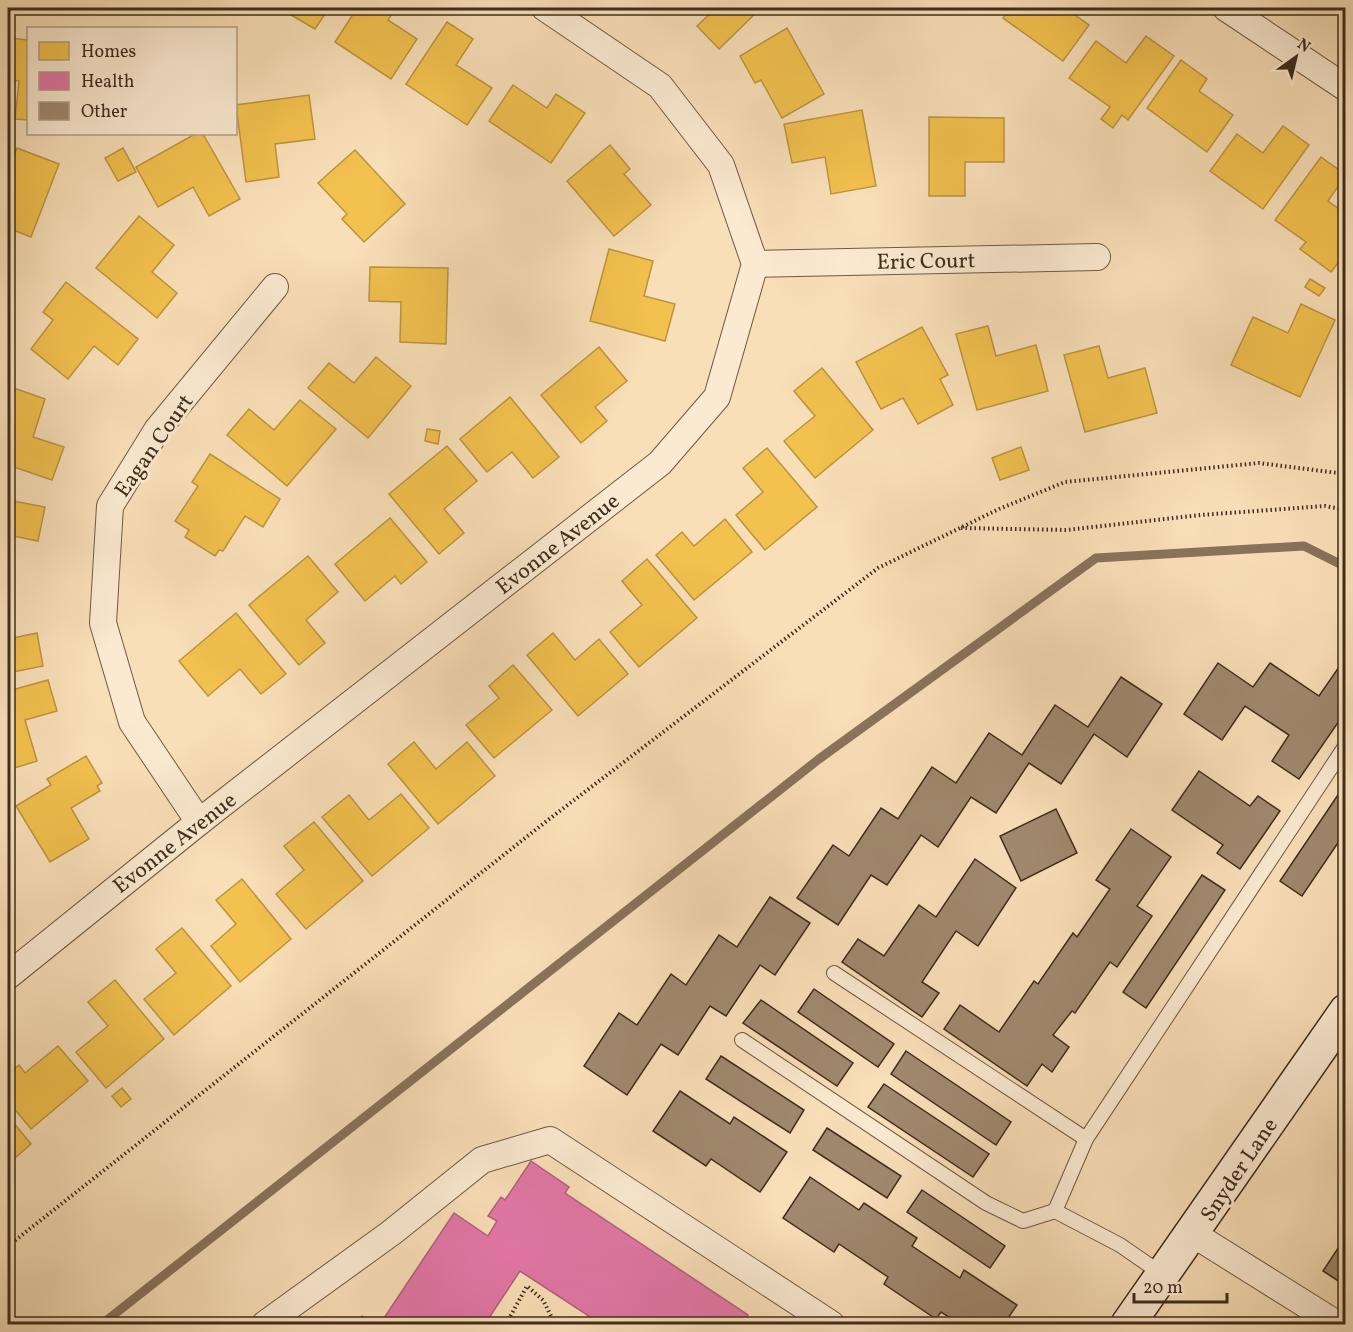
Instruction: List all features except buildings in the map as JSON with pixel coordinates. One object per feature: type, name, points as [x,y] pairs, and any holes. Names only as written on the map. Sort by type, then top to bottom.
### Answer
[{"type":"street","points":[[545,8],[660,86],[721,165],[755,264]]},
{"type":"street","points":[[1226,8],[1346,88]]},
{"type":"street","name":"Eric Court","points":[[755,264],[1096,257]]},
{"type":"street","name":"Evonne Avenue","points":[[8,976],[200,822],[660,463],[717,397],[755,264]]},
{"type":"street","name":"Eagan Court","points":[[200,822],[132,722],[103,623],[110,506],[158,430],[275,287]]},
{"type":"street","name":"Snyder Lane","points":[[1128,1324],[1193,1234],[1346,1011]]},
{"type":"street","points":[[265,1324],[391,1233],[482,1160],[550,1140],[831,1324]]},
{"type":"street","points":[[1193,1234],[1337,1324]]},
{"type":"lane","points":[[1055,1211],[1086,1139],[1346,745]]},
{"type":"lane","points":[[834,973],[1086,1139]]},
{"type":"lane","points":[[742,1040],[986,1203],[1023,1221],[1055,1211],[1120,1245],[1162,1274]]},
{"type":"path","points":[[8,1246],[539,828],[878,568],[958,528],[1065,482],[1259,463],[1346,474]]},
{"type":"path","points":[[958,528],[1067,530],[1201,515],[1325,506],[1346,510]]},
{"type":"path","points":[[506,1324],[527,1286],[543,1300],[555,1324]]},
{"type":"path","points":[[745,1320],[752,1324]]},
{"type":"waterway","points":[[102,1324],[819,759],[1096,558],[1304,546],[1346,567]]}]
